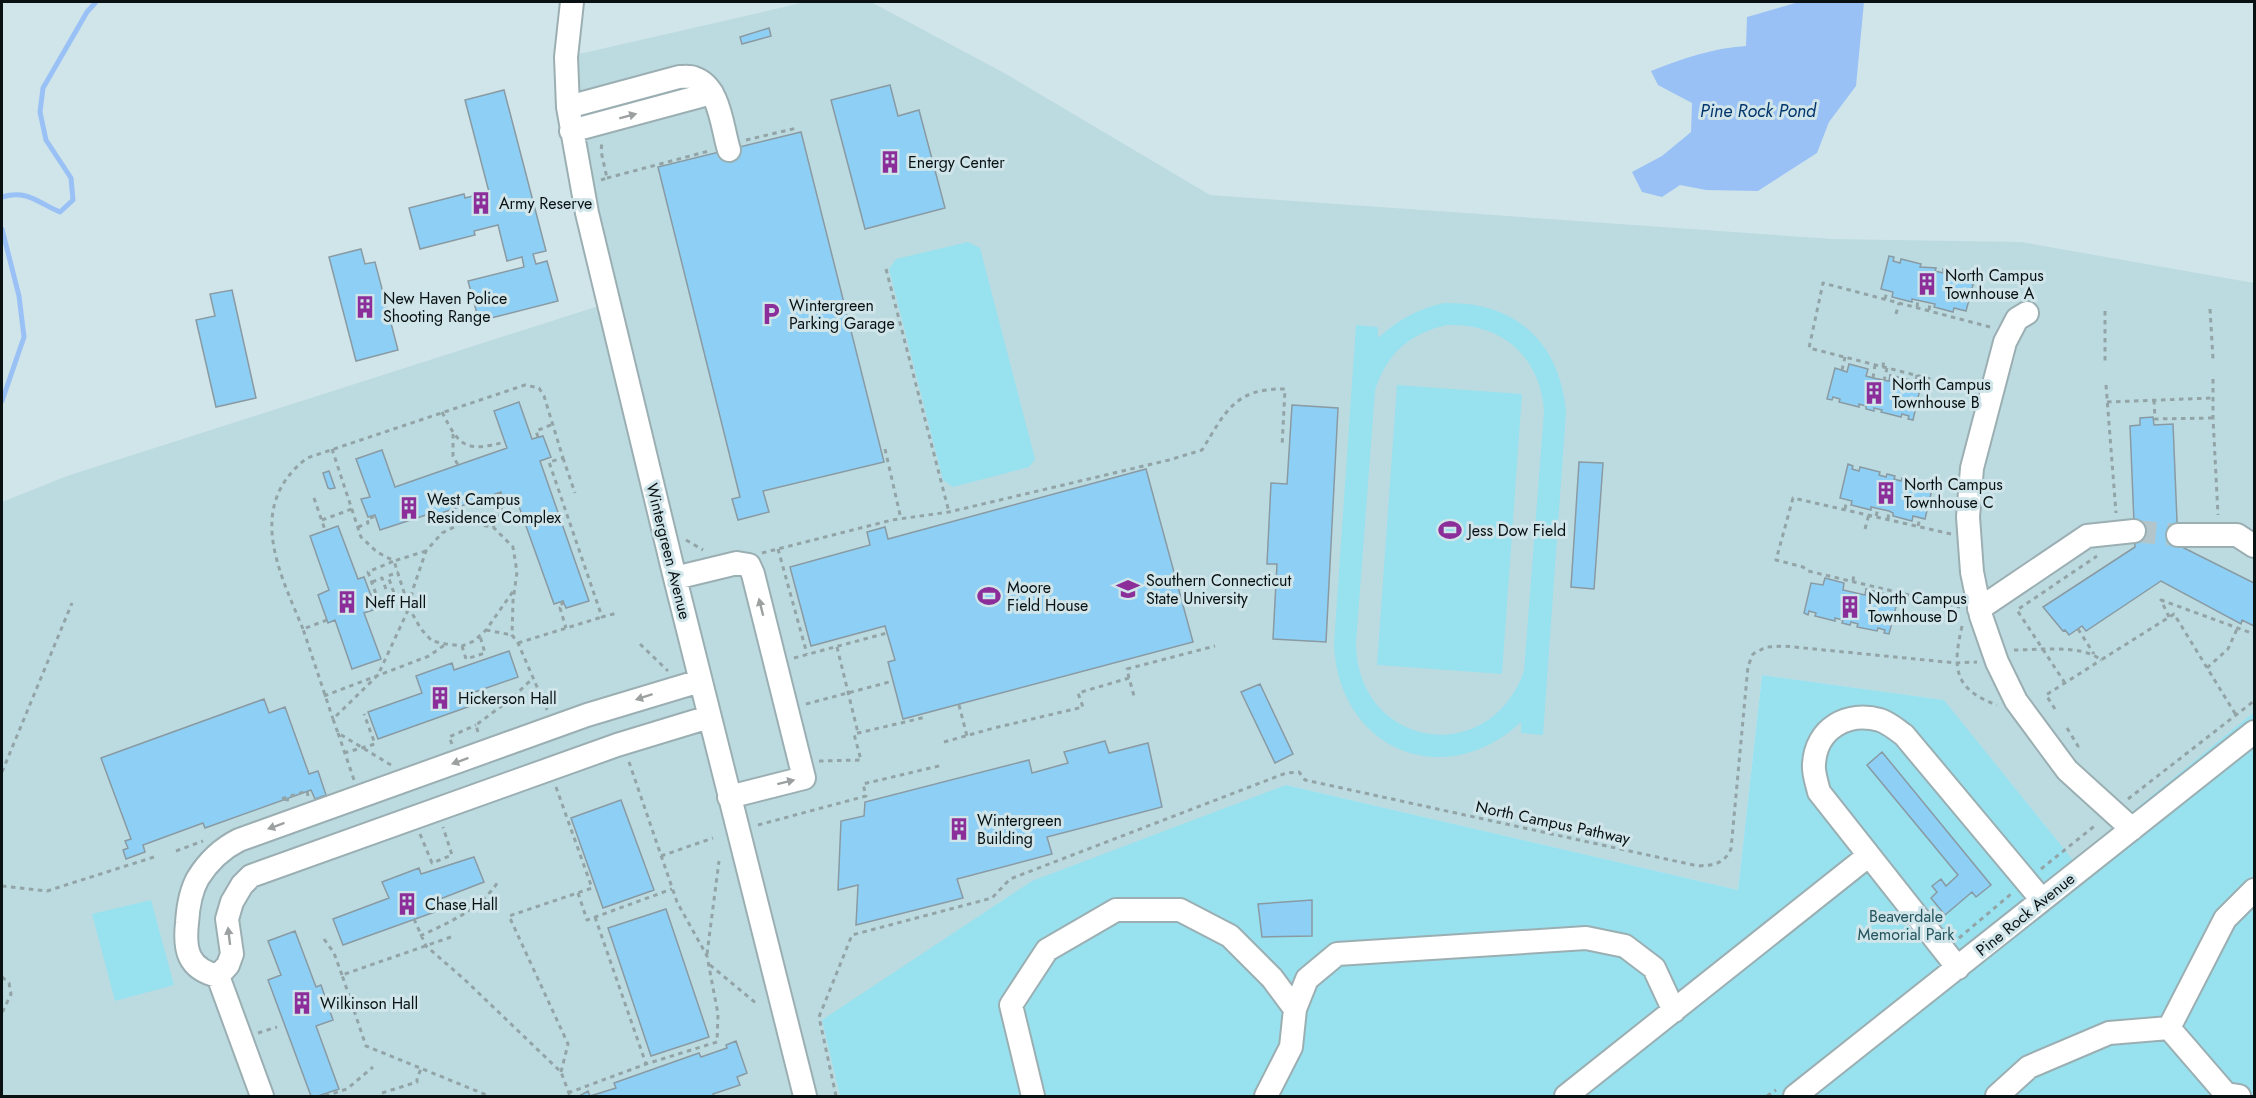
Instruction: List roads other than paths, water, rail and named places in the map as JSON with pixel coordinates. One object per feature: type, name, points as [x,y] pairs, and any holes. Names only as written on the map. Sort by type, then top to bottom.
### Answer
[{"type":"street","name":"Wintergreen Avenue","points":[[572,2],[566,57],[568,106],[571,131],[606,296],[805,1096]]},
{"type":"street","points":[[568,106],[679,77],[693,77],[709,89],[729,150]]},
{"type":"street","points":[[571,131],[614,120],[709,89]]},
{"type":"street","points":[[2027,313],[2017,320],[2005,342],[1972,468],[1968,517],[1972,572],[1971,608],[2016,701],[2067,770],[2132,829]]},
{"type":"street","points":[[1971,608],[2087,536],[2134,531]]},
{"type":"street","points":[[2178,535],[2237,535],[2254,546]]},
{"type":"street","points":[[675,578],[737,563],[748,565],[753,574],[804,778],[729,797]]},
{"type":"street","points":[[218,976],[206,973],[196,966],[189,956],[185,940],[188,903],[197,880],[203,870],[227,846],[587,715],[700,681]]},
{"type":"street","points":[[1958,968],[1819,792],[1814,765],[1819,745],[1832,726],[1859,716],[1883,721],[1904,735],[2042,900]]},
{"type":"street","points":[[218,976],[228,965],[232,954],[227,919],[232,902],[242,885],[251,876],[617,745],[709,717]]},
{"type":"street","name":"Pine Rock Avenue","points":[[1786,1093],[1958,968],[2254,732]]},
{"type":"street","points":[[1566,1096],[1868,856]]},
{"type":"street","points":[[2169,1028],[2225,919],[2254,890]]},
{"type":"street","points":[[1033,1096],[1011,1005],[1047,950],[1116,910],[1180,910],[1230,936],[1272,978],[1295,1009]]},
{"type":"street","points":[[1266,1096],[1291,1047],[1295,1009],[1307,979],[1336,954],[1586,938],[1625,946],[1654,968],[1674,1011]]},
{"type":"street","points":[[218,976],[262,1096]]},
{"type":"street","points":[[1272,978],[1307,979]]},
{"type":"street","points":[[2169,1028],[2230,1096]]},
{"type":"street","points":[[1997,1096],[2029,1067],[2109,1033],[2169,1028]]},
{"type":"water","name":"Pine Rock Pond","points":[[1799,2],[1864,2],[1856,86],[1829,122],[1817,153],[1758,191],[1706,190],[1680,185],[1662,197],[1642,192],[1632,172],[1662,156],[1691,132],[1692,103],[1658,85],[1651,71],[1686,58],[1746,46],[1747,17]]},
{"type":"waterway","points":[[2,197],[26,196],[60,212],[73,200],[71,178],[46,140],[40,112],[43,88],[87,12],[96,2]]},
{"type":"waterway","points":[[2,229],[19,296],[24,337],[2,401]]},
{"type":"tunnel","points":[[2134,531],[2178,535]]},
{"type":"place","name":"Energy Center","points":[[890,162]]},
{"type":"place","name":"Army Reserve","points":[[481,203]]},
{"type":"place","name":"North Campus Townhouse A","points":[[1927,284]]},
{"type":"place","name":"New Haven Police Shooting Range","points":[[365,307]]},
{"type":"place","name":"Wintergreen Parking Garage","points":[[771,314]]},
{"type":"place","name":"North Campus Townhouse B","points":[[1874,393]]},
{"type":"place","name":"North Campus Townhouse C","points":[[1886,493]]},
{"type":"place","name":"West Campus Residence Complex","points":[[409,508]]},
{"type":"place","name":"Jess Dow Field","points":[[1450,530]]},
{"type":"place","name":"Southern Connecticut State University","points":[[1128,589]]},
{"type":"place","name":"Moore Field House","points":[[989,596]]},
{"type":"place","name":"Neff Hall","points":[[347,602]]},
{"type":"place","name":"North Campus Townhouse D","points":[[1850,607]]},
{"type":"place","name":"Hickerson Hall","points":[[440,698]]},
{"type":"place","name":"Wintergreen Building","points":[[959,829]]},
{"type":"place","name":"Chase Hall","points":[[407,904]]},
{"type":"place","name":"Wilkinson Hall","points":[[302,1003]]},
{"type":"park label","name":"Beaverdale Memorial Park","points":[[1906,925]]}]
